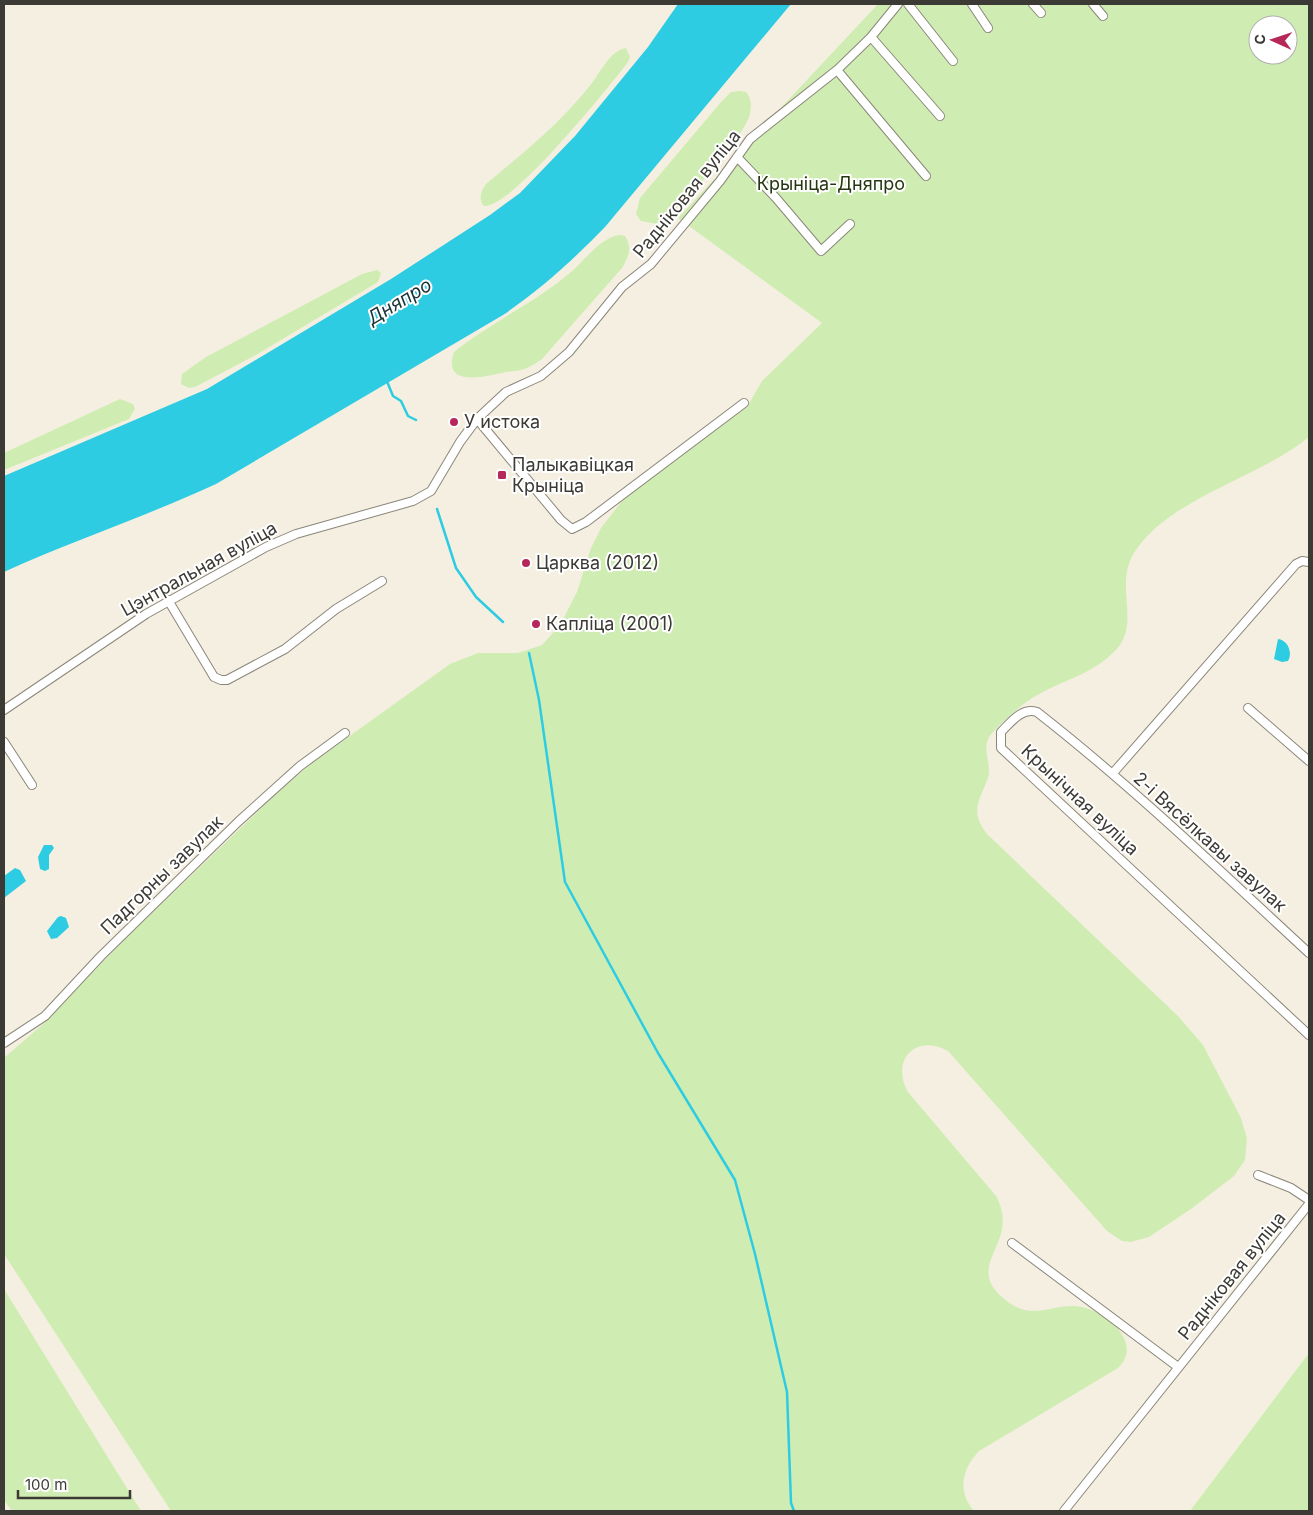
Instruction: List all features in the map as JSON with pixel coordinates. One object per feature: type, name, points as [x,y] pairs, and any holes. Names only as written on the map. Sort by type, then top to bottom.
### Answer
[{"type":"street","name":"Радніковая вуліца","points":[[477,419],[506,392],[541,376],[569,352],[622,288],[651,264],[720,181],[757,132],[837,70],[871,37],[898,4]]},
{"type":"street","points":[[908,4],[953,61]]},
{"type":"street","points":[[972,4],[988,28]]},
{"type":"street","points":[[1033,4],[1040,13]]},
{"type":"street","points":[[1094,4],[1103,16]]},
{"type":"street","points":[[871,37],[940,116]]},
{"type":"street","points":[[837,70],[926,176]]},
{"type":"street","points":[[737,157],[770,191],[821,251],[850,224]]},
{"type":"street","points":[[477,419],[561,520],[572,529],[593,517],[744,403]]},
{"type":"street","name":"Цэнтральная вуліца","points":[[4,710],[168,600],[284,538],[423,496],[431,491],[439,481],[460,442],[477,419]]},
{"type":"street","points":[[1112,773],[1296,564],[1302,561],[1309,562]]},
{"type":"street","points":[[168,600],[214,676],[220,680],[227,680],[285,649],[336,609],[382,581]]},
{"type":"street","points":[[1248,708],[1309,761]]},
{"type":"street","name":"Крынічная вуліца","points":[[1112,773],[1037,712],[1031,710],[1013,720],[1001,732],[1001,748],[1309,1035]]},
{"type":"street","name":"Падгорны завулак","points":[[4,1044],[45,1016],[101,956],[238,821],[300,766],[345,732]]},
{"type":"street","points":[[4,742],[32,785]]},
{"type":"street","name":"2-і Вясёлкавы завулак","points":[[1112,773],[1309,953]]},
{"type":"street","points":[[1258,1175],[1291,1188],[1309,1202]]},
{"type":"street","name":"Радніковая вуліца","points":[[1064,1511],[1309,1202]]},
{"type":"street","name":"Радніковая вуліца","points":[[1012,1243],[1178,1367]]},
{"type":"green space","name":"Крыніца-Дняпро","points":[[878,4],[1309,4],[1309,437],[1289,451],[1193,502],[1171,516],[1152,532],[1136,550],[1129,563],[1126,576],[1127,627],[1123,639],[1108,658],[1080,675],[1031,699],[992,733],[986,747],[989,773],[979,799],[977,812],[978,819],[987,834],[1179,1017],[1203,1045],[1241,1118],[1247,1138],[1245,1160],[1234,1176],[1191,1209],[1149,1237],[1131,1242],[1122,1241],[1107,1231],[948,1051],[936,1046],[926,1045],[909,1053],[904,1060],[902,1070],[903,1080],[908,1092],[996,1196],[1002,1213],[1002,1228],[989,1265],[989,1277],[994,1289],[1008,1302],[1018,1308],[1027,1310],[1036,1311],[1072,1306],[1092,1310],[1102,1315],[1119,1330],[1125,1339],[1127,1349],[1125,1359],[1118,1368],[979,1451],[969,1465],[964,1480],[965,1496],[974,1511],[171,1511],[4,1254],[4,1058],[42,1025],[124,940],[277,793],[312,763],[450,664],[478,653],[518,653],[542,645],[560,625],[577,592],[591,548],[601,528],[625,497],[747,407],[762,381],[822,323],[678,218]]},
{"type":"green space","points":[[626,48],[630,57],[628,62],[559,144],[515,188],[497,202],[484,206],[481,201],[481,195],[486,184],[555,124],[592,83],[611,57]]},
{"type":"green space","points":[[731,92],[746,92],[749,98],[751,107],[749,117],[722,157],[708,175],[666,217],[657,224],[641,221],[636,214],[640,198],[721,102]]},
{"type":"green space","points":[[619,235],[625,236],[629,245],[628,257],[622,268],[542,359],[518,371],[488,376],[460,376],[454,371],[452,364],[454,352],[557,283],[605,240]]},
{"type":"green space","points":[[377,270],[381,273],[378,282],[256,355],[195,387],[189,388],[181,384],[182,374],[206,357],[362,274]]},
{"type":"green space","points":[[120,399],[133,404],[135,409],[129,419],[4,470],[4,453]]},
{"type":"green space","points":[[4,1289],[141,1511],[12,1511],[4,1500]]},
{"type":"green space","points":[[1309,1353],[1309,1511],[1190,1511]]},
{"type":"water","name":"Дняпро","points":[[678,4],[791,4],[605,227],[544,284],[503,315],[216,484],[4,572],[4,476],[207,389],[391,279],[490,215],[520,193],[575,136],[648,47]]},
{"type":"water","points":[[1278,639],[1282,640],[1289,647],[1288,661],[1282,662],[1274,659]]},
{"type":"water","points":[[44,845],[52,845],[54,848],[49,855],[49,869],[45,871],[40,869],[38,857]]},
{"type":"water","points":[[15,868],[20,870],[26,881],[4,898],[4,876]]},
{"type":"water","points":[[58,917],[66,918],[69,927],[57,938],[51,939],[47,931]]},
{"type":"waterway","points":[[386,379],[393,396],[401,401],[408,416],[416,420]]},
{"type":"waterway","points":[[437,509],[456,568],[476,597],[503,622]]},
{"type":"waterway","points":[[529,653],[539,700],[565,882],[658,1053],[735,1180],[755,1254],[787,1392],[791,1503],[794,1511]]},
{"type":"place","name":"У истока","points":[[454,422]]},
{"type":"place","name":"Палыкавіцкая Крыніца","points":[[502,475]]},
{"type":"place","name":"Царква (2012)","points":[[526,563]]},
{"type":"place","name":"Капліца (2001)","points":[[536,624]]}]
